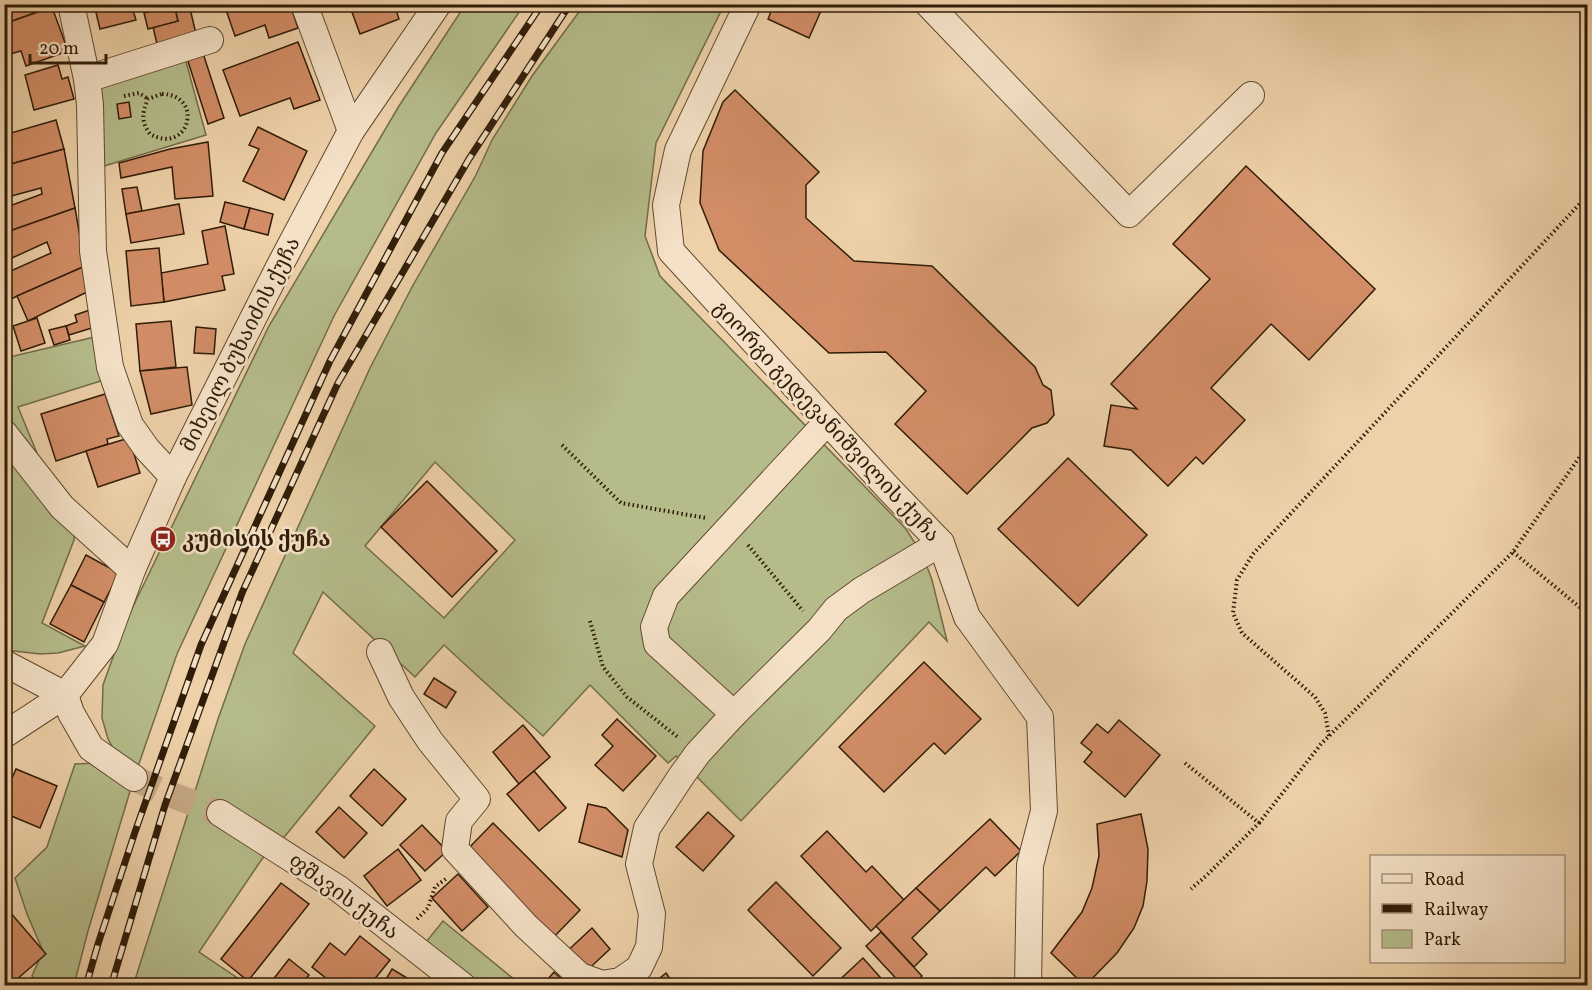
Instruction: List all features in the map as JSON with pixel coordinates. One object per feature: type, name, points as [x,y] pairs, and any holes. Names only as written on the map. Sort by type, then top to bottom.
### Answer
[{"type":"street","points":[[71,4],[87,79],[90,105],[93,251],[110,367],[130,425],[147,449],[173,477]]},
{"type":"street","points":[[303,4],[351,131]]},
{"type":"street","name":"მიხეილ ბუხაიძის ქუჩა","points":[[4,735],[65,695],[105,644],[132,570],[173,477],[278,269],[351,131],[438,4]]},
{"type":"street","name":"გიორგი გედევანიშვილის ქუჩა","points":[[748,4],[678,150],[666,205],[671,251],[941,543],[967,617],[1040,717],[1044,811],[1030,865],[1028,986]]},
{"type":"street","points":[[928,4],[1129,214],[1251,95]]},
{"type":"street","points":[[87,79],[210,40]]},
{"type":"street","points":[[734,714],[657,644],[654,627],[666,596],[827,422]]},
{"type":"street","points":[[4,432],[62,507],[132,570]]},
{"type":"street","points":[[380,652],[400,697],[430,741],[477,799],[459,821],[455,849],[526,926],[580,976],[602,984],[620,981],[639,968],[649,947],[652,914],[639,864],[647,828],[698,753],[819,630],[836,609],[862,590],[941,543]]},
{"type":"street","points":[[4,663],[65,695],[71,713],[91,748],[134,778]]},
{"type":"street","name":"ფშავის ქუჩა","points":[[220,813],[339,889],[463,986]]},
{"type":"path","points":[[90,105],[139,93],[148,99]]},
{"type":"path","points":[[169,94],[182,101],[188,114],[188,122],[179,135],[165,139],[150,134],[143,120],[148,99],[169,94]]},
{"type":"path","points":[[1329,736],[1325,713],[1315,697],[1242,633],[1233,613],[1237,580],[1253,554],[1587,195]]},
{"type":"path","points":[[1191,889],[1259,823],[1329,736],[1513,552],[1587,445]]},
{"type":"path","points":[[1513,552],[1587,614]]},
{"type":"path","points":[[590,621],[603,667],[627,697],[698,753]]},
{"type":"path","points":[[1185,763],[1259,823]]},
{"type":"path","points":[[400,937],[428,908],[435,887],[468,862]]},
{"type":"green space","points":[[465,5],[524,5],[436,133],[334,316],[177,654],[134,778],[74,985],[39,985],[32,976],[43,951],[15,878],[47,847],[75,764],[97,763],[118,757],[108,739],[102,718],[103,685],[126,621],[269,326],[399,106]]},
{"type":"green space","points":[[584,5],[724,5],[656,143],[645,236],[660,276],[906,529],[923,556],[932,580],[947,641],[929,622],[741,821],[676,756],[668,763],[590,685],[543,736],[444,645],[415,677],[323,592],[293,653],[375,726],[281,841],[262,859],[199,952],[248,985],[133,986],[218,719],[245,644],[370,368],[412,287],[476,175],[492,140],[532,76]],"holes":[[[435,462],[515,540],[444,618],[365,546]]]},
{"type":"green space","points":[[185,58],[206,135],[101,167],[95,86]]},
{"type":"green space","points":[[99,336],[107,379],[18,407],[46,475],[76,513],[74,540],[42,623],[85,646],[58,653],[40,654],[5,650],[5,358]]},
{"type":"green space","points":[[443,921],[521,985],[473,985],[422,947]]},
{"type":"building","points":[[4,4],[35,4],[37,12],[4,24]]},
{"type":"building","points":[[94,4],[131,4],[136,20],[100,29]]},
{"type":"building","points":[[189,4],[196,34],[157,44],[153,27],[178,21],[174,5]]},
{"type":"building","points":[[224,4],[290,4],[298,28],[269,38],[265,25],[235,36]]},
{"type":"building","points":[[349,4],[394,4],[399,19],[360,34]]},
{"type":"building","points":[[774,4],[824,4],[809,38],[768,19]]},
{"type":"building","points":[[174,5],[178,21],[148,29],[144,13]]},
{"type":"building","points":[[52,7],[68,51],[26,66],[21,51],[6,55],[10,64],[4,66],[4,24]]},
{"type":"building","points":[[298,42],[320,100],[294,109],[290,98],[240,116],[223,70]]},
{"type":"building","points":[[201,47],[224,118],[208,124],[185,52]]},
{"type":"building","points":[[58,65],[62,79],[68,77],[74,99],[34,110],[25,75]]},
{"type":"building","points":[[735,90],[819,172],[806,185],[806,218],[854,261],[932,266],[1035,367],[1043,385],[1051,390],[1054,415],[1047,423],[1032,428],[967,494],[895,424],[926,391],[886,352],[829,353],[719,250],[700,203],[703,151],[723,102]]},
{"type":"building","points":[[129,102],[131,117],[119,119],[117,104]]},
{"type":"building","points":[[56,120],[64,149],[4,166],[4,135]]},
{"type":"building","points":[[258,127],[307,151],[284,200],[243,181],[259,149],[249,145]]},
{"type":"building","points":[[208,142],[213,196],[175,199],[172,167],[121,178],[119,163],[170,149]]},
{"type":"building","points":[[64,149],[75,208],[4,233],[4,208],[42,194],[41,188],[4,198],[4,166]]},
{"type":"building","points":[[1246,166],[1375,289],[1309,360],[1271,324],[1211,388],[1245,420],[1203,464],[1196,457],[1168,486],[1131,450],[1104,446],[1111,405],[1137,409],[1111,384],[1210,279],[1173,244]]},
{"type":"building","points":[[137,187],[142,211],[126,214],[122,189]]},
{"type":"building","points":[[225,202],[250,208],[244,229],[220,222]]},
{"type":"building","points":[[179,204],[184,234],[131,243],[126,214]]},
{"type":"building","points":[[75,208],[85,266],[4,302],[4,274],[51,253],[47,242],[12,258],[4,233]]},
{"type":"building","points":[[250,208],[273,214],[268,235],[244,229]]},
{"type":"building","points":[[225,226],[234,274],[222,276],[225,290],[164,302],[161,273],[208,264],[202,231]]},
{"type":"building","points":[[159,248],[164,302],[131,306],[126,251]]},
{"type":"building","points":[[85,266],[89,291],[28,321],[17,296]]},
{"type":"building","points":[[90,310],[95,327],[69,335],[66,326],[77,322],[75,315]]},
{"type":"building","points":[[37,318],[45,343],[21,351],[13,326]]},
{"type":"building","points":[[171,321],[176,367],[140,371],[136,324]]},
{"type":"building","points":[[66,326],[70,340],[54,345],[49,330]]},
{"type":"building","points":[[196,327],[216,329],[214,354],[194,353]]},
{"type":"building","points":[[187,367],[192,405],[151,414],[140,371]]},
{"type":"building","points":[[105,394],[119,436],[107,439],[108,444],[56,461],[41,414]]},
{"type":"building","points":[[129,438],[140,473],[98,487],[86,451]]},
{"type":"building","points":[[1068,458],[1147,535],[1078,606],[998,529]]},
{"type":"building","points":[[427,481],[497,551],[452,597],[381,527]]},
{"type":"building","points":[[86,555],[119,573],[104,602],[71,585]]},
{"type":"building","points":[[71,585],[104,602],[84,642],[50,624]]},
{"type":"building","points":[[924,662],[981,719],[945,754],[934,743],[884,792],[839,747]]},
{"type":"building","points":[[434,678],[456,692],[446,708],[424,694]]},
{"type":"building","points":[[617,719],[656,756],[623,791],[595,765],[613,746],[602,735]]},
{"type":"building","points":[[1119,720],[1160,755],[1125,797],[1084,762],[1092,752],[1081,743],[1097,724],[1108,733]]},
{"type":"building","points":[[523,725],[550,757],[519,784],[493,752]]},
{"type":"building","points":[[16,769],[57,786],[40,828],[4,813],[4,796]]},
{"type":"building","points":[[374,769],[406,799],[382,826],[350,796]]},
{"type":"building","points":[[534,771],[566,808],[539,831],[507,794]]},
{"type":"building","points":[[588,804],[606,808],[628,830],[622,857],[579,842]]},
{"type":"building","points":[[339,807],[367,833],[344,858],[316,832]]},
{"type":"building","points":[[708,812],[734,836],[703,871],[676,847]]},
{"type":"building","points":[[1141,814],[1148,849],[1147,881],[1143,906],[1134,928],[1117,953],[1085,986],[1051,953],[1082,912],[1092,888],[1099,856],[1097,824]]},
{"type":"building","points":[[990,819],[1021,851],[995,876],[986,867],[940,911],[916,888]]},
{"type":"building","points":[[493,823],[580,910],[550,941],[463,854]]},
{"type":"building","points":[[422,825],[447,851],[425,871],[400,845]]},
{"type":"building","points":[[827,831],[866,872],[872,866],[904,900],[871,931],[801,856]]},
{"type":"building","points":[[398,849],[421,880],[387,906],[364,876]]},
{"type":"building","points":[[458,874],[488,907],[462,931],[432,898]]},
{"type":"building","points":[[776,882],[841,948],[813,976],[748,910]]},
{"type":"building","points":[[281,883],[309,904],[248,981],[221,959]]},
{"type":"building","points":[[916,888],[940,911],[912,938],[927,954],[914,967],[876,926]]},
{"type":"building","points":[[9,911],[46,954],[9,986],[4,986],[4,915]]},
{"type":"building","points":[[592,928],[610,949],[581,976],[562,956]]},
{"type":"building","points":[[881,932],[922,976],[912,986],[903,986],[866,946]]},
{"type":"building","points":[[360,936],[390,960],[369,986],[336,986],[312,967],[330,943],[345,955]]},
{"type":"building","points":[[863,958],[888,986],[833,986]]},
{"type":"building","points":[[289,959],[309,975],[300,986],[268,986]]},
{"type":"building","points":[[392,969],[412,981],[409,986],[382,986]]},
{"type":"building","points":[[554,972],[569,986],[542,986]]},
{"type":"building","points":[[666,973],[675,986],[650,986]]},
{"type":"building","points":[[971,978],[982,986],[966,986]]},
{"type":"tunnel","points":[[134,778],[161,791],[220,813]]},
{"type":"railway","points":[[86,986],[135,832],[201,645],[330,361],[442,153],[542,4]]},
{"type":"railway","points":[[111,986],[165,805],[242,593],[338,383],[469,159],[570,4]]},
{"type":"place","name":"კუმისის ქუჩა","points":[[163,539]]}]
